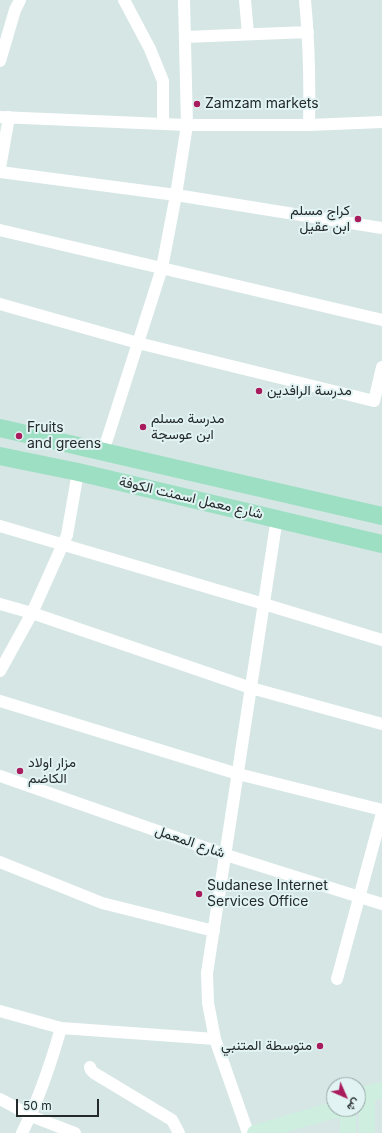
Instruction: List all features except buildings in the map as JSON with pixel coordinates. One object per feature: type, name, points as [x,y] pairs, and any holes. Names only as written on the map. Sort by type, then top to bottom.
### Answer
[{"type":"main road","name":"شارع معمل اسمنت الكوفة","points":[[0,428],[382,516]]},
{"type":"main road","name":"شارع معمل اسمنت الكوفة","points":[[0,456],[78,472],[382,544]]},
{"type":"street","points":[[0,61],[15,10],[20,0]]},
{"type":"street","points":[[124,0],[150,49],[163,80],[163,124]]},
{"type":"street","points":[[103,452],[162,268],[176,195],[187,125],[184,0]]},
{"type":"street","points":[[245,0],[248,34]]},
{"type":"street","points":[[305,0],[310,76],[309,125]]},
{"type":"street","points":[[185,37],[308,32]]},
{"type":"street","points":[[0,168],[4,117],[187,125],[309,125],[382,122]]},
{"type":"street","points":[[0,172],[176,195],[382,228]]},
{"type":"street","points":[[0,230],[382,320]]},
{"type":"street","points":[[0,304],[138,343],[374,401],[382,367]]},
{"type":"street","points":[[0,672],[32,614],[67,536],[78,472]]},
{"type":"street","points":[[248,1133],[215,1039],[208,1003],[207,973],[277,518]]},
{"type":"street","points":[[0,526],[382,640]]},
{"type":"street","points":[[0,604],[251,688],[382,724]]},
{"type":"street","points":[[0,701],[238,774],[382,812],[337,980]]},
{"type":"street","name":"شارع المعمل","points":[[0,776],[226,855],[382,904]]},
{"type":"street","points":[[0,862],[102,903],[214,931]]},
{"type":"street","points":[[0,1012],[61,1028],[215,1039]]},
{"type":"street","points":[[22,1133],[31,1116],[61,1028]]},
{"type":"street","points":[[90,1067],[94,1073],[172,1120],[179,1133]]},
{"type":"street","points":[[367,1133],[369,1098]]},
{"type":"street","points":[[0,1099],[31,1116],[75,1133]]},
{"type":"street","points":[[255,1133],[326,1112]]},
{"type":"street","points":[[348,1117],[348,1133]]},
{"type":"place","name":"Zamzam markets","points":[[197,104]]},
{"type":"place","name":"كراج مسلم ابن عقيل","points":[[358,219]]},
{"type":"place","name":"مدرسة الرافدين","points":[[259,391]]},
{"type":"place","name":"مدرسة مسلم ابن عوسجة","points":[[143,427]]},
{"type":"place","name":"Fruits and greens","points":[[19,436]]},
{"type":"place","name":"مزار اولاد الكاضم","points":[[20,771]]},
{"type":"place","name":"Sudanese Internet Services Office","points":[[199,894]]},
{"type":"place","name":"متوسطة المتنبي","points":[[320,1046]]}]
